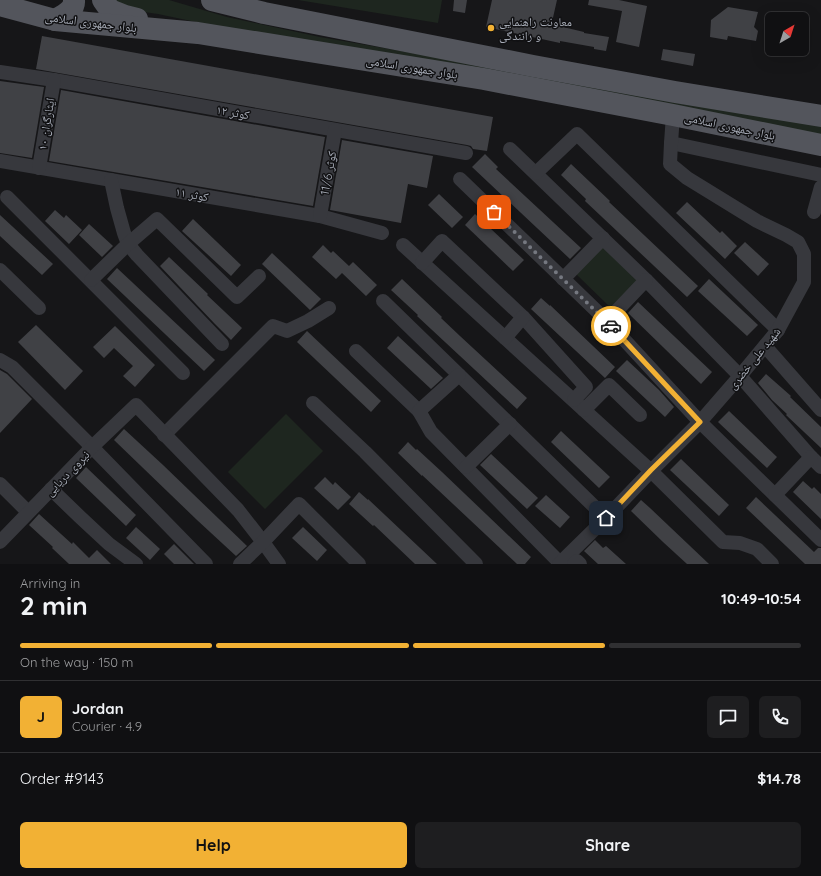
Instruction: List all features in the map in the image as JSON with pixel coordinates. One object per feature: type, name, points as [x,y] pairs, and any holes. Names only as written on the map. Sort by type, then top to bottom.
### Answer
[{"type":"main road","points":[[55,20],[71,10],[74,0]]},
{"type":"main road","points":[[103,0],[110,10],[125,16],[198,33]]},
{"type":"main road","name":"بلوار جمهوری اسلامی","points":[[212,0],[264,13],[533,66],[675,92],[821,116]]},
{"type":"main road","name":"بلوار جمهوری اسلامی","points":[[0,5],[55,20],[198,33],[484,79],[821,145]]},
{"type":"street","name":"کوثر ۱۲","points":[[0,72],[54,80],[466,153]]},
{"type":"street","name":"ایثارگران ۱۰","points":[[39,168],[54,80]]},
{"type":"street","name":"شهید علی خضری","points":[[565,564],[651,470],[700,422],[740,376],[778,330],[804,282],[804,254],[798,242],[786,234],[757,221],[687,178],[670,164],[670,143],[673,115]]},
{"type":"street","name":"کوثر 11/6","points":[[320,216],[335,130]]},
{"type":"street","points":[[536,173],[577,134],[778,330]]},
{"type":"street","points":[[670,143],[821,176]]},
{"type":"street","points":[[510,148],[646,280],[740,376],[816,462],[775,495]]},
{"type":"street","name":"کوثر ۱۱","points":[[0,161],[320,216],[382,233]]},
{"type":"street","points":[[460,179],[607,321],[700,422],[821,540]]},
{"type":"street","points":[[111,180],[117,208],[128,244],[222,344]]},
{"type":"street","points":[[814,212],[821,187]]},
{"type":"street","points":[[7,197],[183,373]]},
{"type":"street","points":[[91,280],[128,244],[157,219],[237,297],[259,276]]},
{"type":"street","points":[[563,279],[603,238]]},
{"type":"street","points":[[422,263],[442,241],[523,317],[586,387],[574,400]]},
{"type":"street","points":[[402,245],[651,470],[723,542],[740,543],[757,549],[772,564]]},
{"type":"street","points":[[0,270],[39,308]]},
{"type":"street","points":[[607,321],[646,280]]},
{"type":"street","points":[[383,301],[606,518]]},
{"type":"street","points":[[279,564],[238,510],[164,435],[272,326],[286,331],[308,321],[330,308]]},
{"type":"street","points":[[505,338],[523,317]]},
{"type":"street","points":[[765,346],[821,410]]},
{"type":"street","points":[[356,351],[419,411],[431,432],[565,564],[577,561],[580,564]]},
{"type":"street","points":[[0,360],[12,367],[206,564]]},
{"type":"street","points":[[419,411],[459,375]]},
{"type":"street","points":[[584,410],[609,385],[640,415]]},
{"type":"street","points":[[313,403],[365,452],[476,564]]},
{"type":"street","name":"نیروی دریایی","points":[[0,542],[92,447],[136,405],[164,435]]},
{"type":"street","points":[[466,467],[510,424]]},
{"type":"street","points":[[0,484],[28,512]]},
{"type":"street","points":[[51,489],[109,544],[136,564]]},
{"type":"street","points":[[240,564],[299,504],[359,564]]},
{"type":"shaded area","points":[[115,0],[169,0],[227,17],[320,37],[644,93],[821,126],[821,137],[248,33],[158,14],[123,9]]},
{"type":"shaded area","points":[[298,0],[442,0],[438,23]]},
{"type":"shaded area","points":[[602,245],[638,280],[611,308],[575,273]]},
{"type":"shaded area","points":[[286,414],[323,451],[265,509],[228,472]]},
{"type":"building","points":[[454,0],[467,0],[465,13],[453,11]]},
{"type":"building","points":[[492,0],[557,0],[552,22],[563,24],[563,27],[584,33],[609,37],[606,51],[594,49],[594,47],[560,41],[560,43],[486,27]]},
{"type":"building","points":[[589,0],[619,0],[647,6],[639,47],[616,42],[622,11],[588,5]]},
{"type":"building","points":[[728,7],[758,12],[754,27],[758,31],[756,41],[728,36],[727,40],[710,37],[711,20]]},
{"type":"building","points":[[42,36],[493,117],[487,151],[473,149],[471,146],[467,145],[36,69]]},
{"type":"building","points":[[663,49],[695,54],[693,66],[661,60]]},
{"type":"building","points":[[0,81],[44,87],[32,158],[0,153]]},
{"type":"building","points":[[61,90],[325,137],[313,206],[49,161]]},
{"type":"building","points":[[342,140],[433,156],[427,188],[408,184],[401,223],[330,210]]},
{"type":"building","points":[[485,154],[498,167],[496,169],[581,248],[570,259],[472,167]]},
{"type":"building","points":[[571,164],[698,286],[687,297],[585,201],[586,199],[561,175]]},
{"type":"building","points":[[439,194],[463,217],[452,228],[428,205]]},
{"type":"building","points":[[687,202],[720,233],[722,231],[737,246],[725,259],[676,213]]},
{"type":"building","points":[[55,210],[64,218],[66,215],[82,230],[69,244],[45,221]]},
{"type":"building","points":[[475,214],[524,260],[513,271],[465,225]]},
{"type":"building","points":[[0,215],[53,264],[42,275],[0,236]]},
{"type":"building","points":[[193,219],[241,265],[231,276],[182,231]]},
{"type":"building","points":[[89,224],[113,246],[102,257],[79,235]]},
{"type":"building","points":[[745,242],[769,264],[758,276],[734,253]]},
{"type":"building","points":[[323,245],[331,253],[333,251],[349,266],[353,262],[377,285],[366,296],[342,273],[336,279],[312,257]]},
{"type":"building","points":[[272,253],[321,299],[310,310],[262,264]]},
{"type":"building","points":[[169,257],[242,328],[231,340],[160,266]]},
{"type":"building","points":[[117,268],[215,360],[204,371],[107,279]]},
{"type":"building","points":[[402,279],[442,317],[441,318],[527,398],[517,409],[391,290]]},
{"type":"building","points":[[709,279],[758,325],[747,336],[698,291]]},
{"type":"building","points":[[541,298],[615,367],[605,378],[531,309]]},
{"type":"building","points":[[638,302],[712,372],[701,384],[628,313]]},
{"type":"building","points":[[36,325],[83,371],[65,390],[18,342]]},
{"type":"building","points":[[115,326],[155,365],[135,387],[123,376],[133,366],[114,348],[104,358],[93,347]]},
{"type":"building","points":[[307,331],[381,401],[371,412],[297,342]]},
{"type":"building","points":[[398,336],[443,378],[431,389],[387,348]]},
{"type":"building","points":[[627,360],[659,390],[674,407],[665,417],[616,371]]},
{"type":"building","points":[[0,370],[7,374],[32,399],[0,433]]},
{"type":"building","points":[[766,374],[791,396],[790,397],[821,427],[821,448],[786,415],[787,414],[772,400],[758,383]]},
{"type":"building","points":[[729,411],[777,457],[767,468],[718,422]]},
{"type":"building","points":[[124,429],[247,546],[236,556],[197,520],[114,440]]},
{"type":"building","points":[[561,431],[610,477],[599,488],[551,442]]},
{"type":"building","points":[[408,442],[442,472],[531,557],[525,564],[517,564],[398,453]]},
{"type":"building","points":[[491,454],[538,498],[527,509],[480,465]]},
{"type":"building","points":[[681,459],[729,505],[719,516],[670,470]]},
{"type":"building","points":[[86,467],[136,515],[126,526],[76,478]]},
{"type":"building","points":[[325,477],[333,485],[335,482],[351,497],[338,510],[314,488]]},
{"type":"building","points":[[803,481],[812,489],[814,487],[821,494],[821,519],[793,492]]},
{"type":"building","points":[[359,492],[437,564],[415,564],[374,525],[373,526],[349,504]]},
{"type":"building","points":[[546,495],[570,517],[560,528],[535,506]]},
{"type":"building","points":[[756,497],[814,552],[818,548],[821,548],[821,564],[805,564],[746,508]]},
{"type":"building","points":[[641,500],[709,564],[687,564],[663,542],[631,511]]},
{"type":"building","points":[[39,514],[72,544],[73,542],[89,558],[97,550],[111,564],[69,564],[29,525]]},
{"type":"building","points":[[136,527],[160,549],[150,560],[126,538]]},
{"type":"building","points":[[303,527],[327,550],[317,561],[292,538]]},
{"type":"building","points":[[595,540],[603,548],[606,546],[626,564],[598,564],[584,551]]},
{"type":"building","points":[[174,544],[194,564],[174,564],[164,554]]},
{"type":"way so far","points":[[494,212],[611,326]]},
{"type":"place","name":"معاونت راهنمایی و رانندگی","points":[[491,28]]},
{"type":"route","points":[[606,518],[651,470],[700,422],[611,326]]}]
